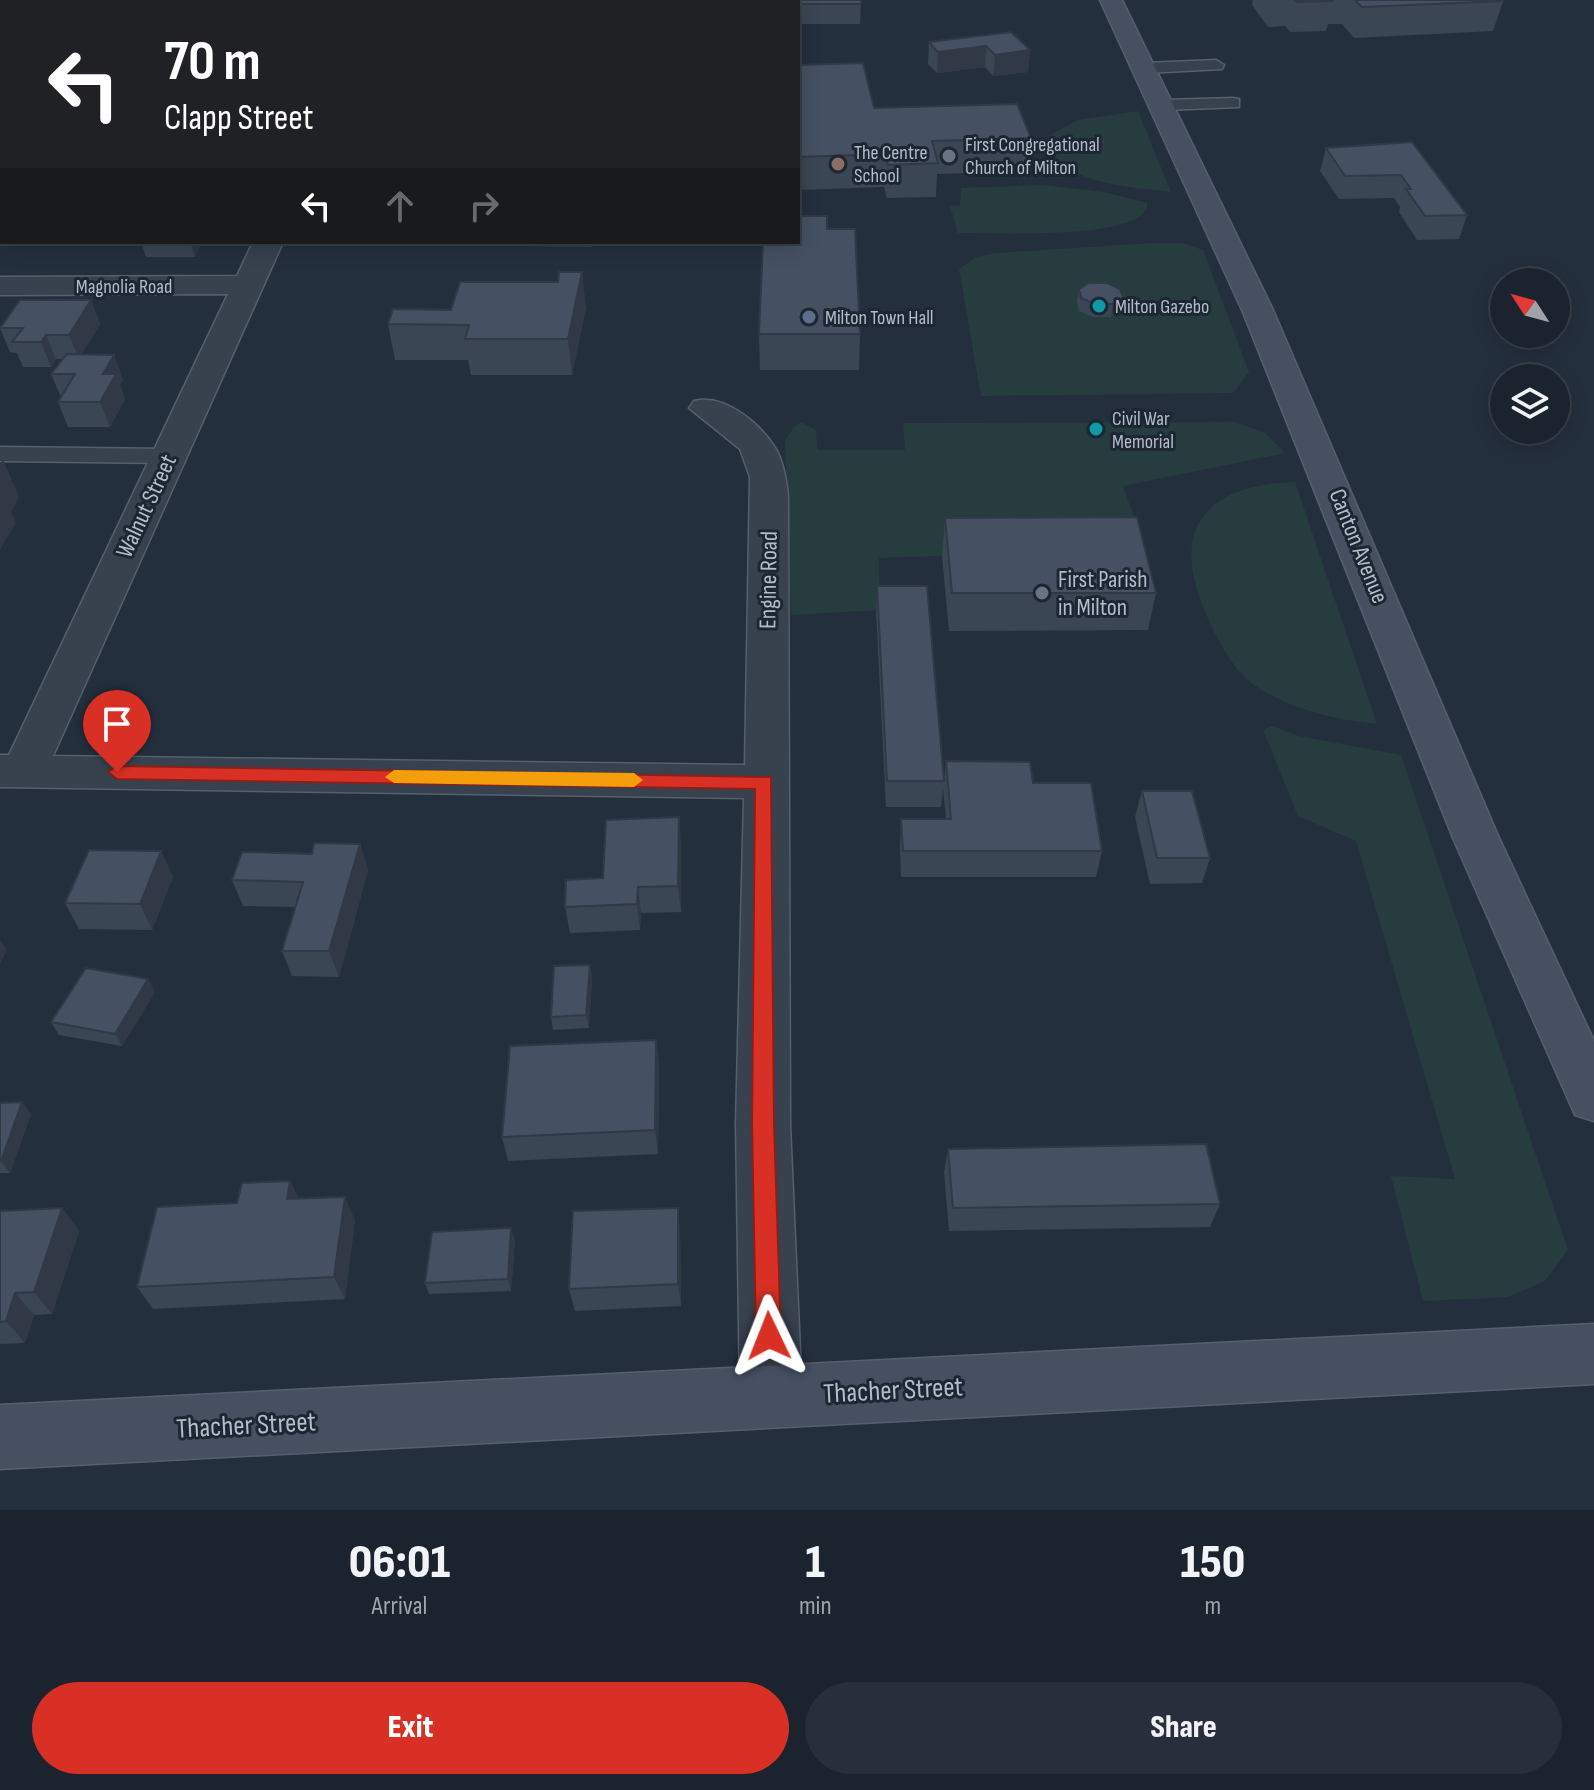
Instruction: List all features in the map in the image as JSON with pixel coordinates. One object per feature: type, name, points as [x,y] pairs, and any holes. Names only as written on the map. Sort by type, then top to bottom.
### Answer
[{"type":"main road","name":"Canton Avenue","points":[[1111,0],[1156,87],[1298,397],[1478,842],[1594,1098]]},
{"type":"main road","name":"Thacher Street","points":[[0,1437],[1594,1354]]},
{"type":"street","name":"Walnut Street","points":[[12,771],[169,456],[267,244]]},
{"type":"street","name":"Magnolia Road","points":[[0,286],[247,285]]},
{"type":"street","name":"Engine Road","points":[[706,408],[734,424],[758,445],[769,478],[763,1124],[771,1396]]},
{"type":"street","points":[[12,771],[764,782]]},
{"type":"lane","points":[[1216,65],[1211,86],[1233,103],[1156,87],[1216,65]]},
{"type":"lane","points":[[0,454],[169,456]]},
{"type":"green space","points":[[1138,111],[1171,192],[1101,182],[1084,176],[1056,158],[1046,144],[1048,136],[1078,120]]},
{"type":"green space","points":[[1044,185],[1103,192],[1147,203],[1147,208],[1137,218],[1091,230],[1029,234],[958,233],[950,206],[960,206],[961,188]]},
{"type":"green space","points":[[1183,243],[1203,250],[1249,372],[1233,393],[981,396],[959,269],[976,257],[995,253]]},
{"type":"green space","points":[[801,422],[816,430],[817,450],[905,450],[903,423],[1235,422],[1265,433],[1285,453],[1123,486],[1140,535],[1097,550],[879,558],[880,610],[791,615],[785,441]]},
{"type":"green space","points":[[1295,482],[1377,724],[1294,706],[1250,682],[1221,645],[1197,590],[1192,563],[1193,540],[1200,520],[1214,505],[1235,493],[1262,485]]},
{"type":"green space","points":[[1272,726],[1299,736],[1401,755],[1568,1250],[1545,1281],[1508,1297],[1423,1301],[1391,1176],[1455,1179],[1356,841],[1298,816],[1263,730]]},
{"type":"building","points":[[800,0],[861,0],[861,4],[800,4]]},
{"type":"building","points":[[1295,0],[1333,0],[1333,1],[1297,2]]},
{"type":"building","points":[[1355,0],[1502,0],[1503,1],[1362,7]]},
{"type":"building","points":[[1011,32],[1030,50],[995,55],[986,46],[938,52],[929,42]]},
{"type":"building","points":[[863,63],[874,108],[1017,104],[1031,138],[932,141],[938,163],[888,165],[885,154],[800,157],[800,65]]},
{"type":"building","points":[[1412,142],[1467,215],[1425,216],[1406,189],[1411,189],[1401,175],[1345,176],[1326,148]]},
{"type":"building","name":"Milton Town Hall","points":[[800,216],[827,216],[827,229],[855,229],[860,334],[759,334],[763,244],[800,244]]},
{"type":"building","points":[[143,244],[192,244],[191,245]]},
{"type":"building","points":[[559,272],[582,272],[568,339],[465,339],[469,325],[388,324],[393,309],[451,310],[460,282],[558,282]]},
{"type":"building","points":[[1089,283],[1107,283],[1120,289],[1123,298],[1113,304],[1095,304],[1081,298],[1079,289]]},
{"type":"building","points":[[20,300],[91,300],[69,335],[46,335],[41,342],[12,342],[23,328],[0,328]]},
{"type":"building","points":[[67,354],[114,355],[103,374],[116,374],[100,402],[58,402],[75,374],[51,374]]},
{"type":"building","points":[[1137,517],[1156,593],[952,593],[945,518]]},
{"type":"building","points":[[877,586],[927,586],[944,781],[887,781]]},
{"type":"building","points":[[946,761],[1030,762],[1033,783],[1091,783],[1102,851],[903,851],[901,819],[951,819]]},
{"type":"building","points":[[1142,791],[1192,791],[1210,858],[1157,858]]},
{"type":"building","points":[[679,817],[678,886],[638,887],[637,904],[565,907],[566,880],[603,878],[606,820]]},
{"type":"building","points":[[314,843],[360,844],[329,951],[282,951],[303,882],[232,880],[242,852],[312,854]]},
{"type":"building","points":[[89,850],[161,851],[140,904],[65,903]]},
{"type":"building","points":[[590,965],[586,1015],[551,1017],[554,966]]},
{"type":"building","points":[[86,968],[148,979],[115,1034],[51,1022]]},
{"type":"building","points":[[656,1040],[655,1130],[502,1137],[510,1046]]},
{"type":"building","points":[[22,1102],[1,1161],[0,1161],[0,1103]]},
{"type":"building","points":[[1206,1144],[1220,1204],[953,1208],[948,1149]]},
{"type":"building","points":[[290,1181],[287,1199],[345,1197],[334,1277],[137,1287],[157,1207],[237,1203],[242,1183]]},
{"type":"building","points":[[62,1208],[34,1292],[15,1293],[6,1321],[0,1322],[0,1211]]},
{"type":"building","points":[[678,1208],[678,1284],[569,1289],[573,1211]]},
{"type":"building","points":[[511,1228],[508,1279],[425,1283],[432,1232]]},
{"type":"slow traffic","points":[[394,777],[634,780]]},
{"type":"place","name":"First Congregational Church of Milton","points":[[949,156]]},
{"type":"place","name":"The Centre School","points":[[838,164]]},
{"type":"place","name":"Milton Gazebo","points":[[1099,306]]},
{"type":"place","name":"Milton Town Hall","points":[[809,317]]},
{"type":"place","name":"Civil War Memorial","points":[[1096,429]]},
{"type":"place","name":"First Parish in Milton","points":[[1042,593]]},
{"type":"route","points":[[117,772],[764,782],[763,1124],[769,1336]]}]
